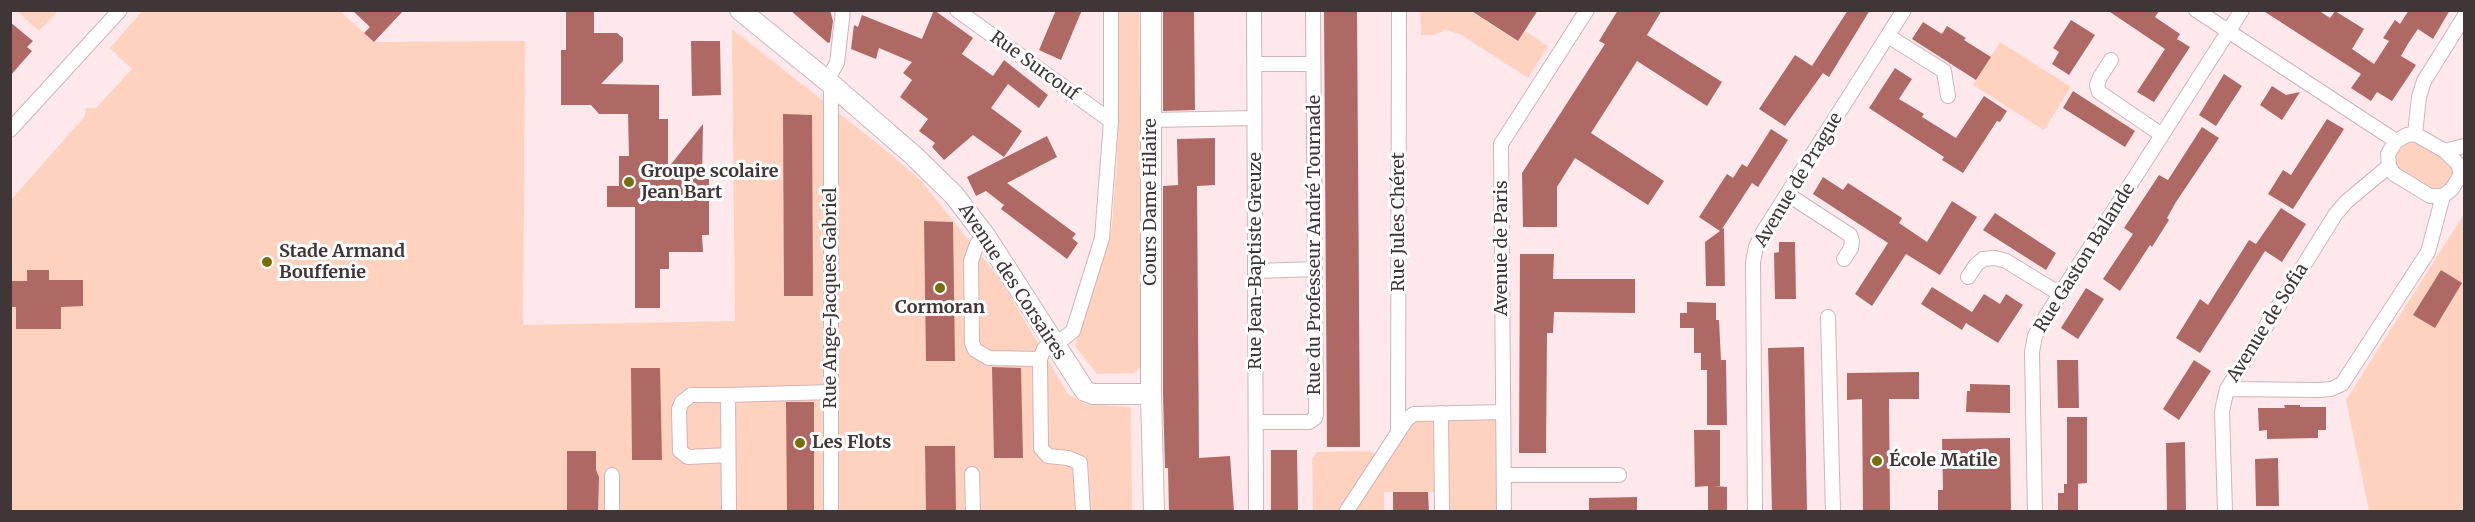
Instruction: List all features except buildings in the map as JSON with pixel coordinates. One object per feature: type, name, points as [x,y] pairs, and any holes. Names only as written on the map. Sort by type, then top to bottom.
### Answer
[{"type":"street","points":[[10,130],[120,10]]},
{"type":"street","name":"Avenue des Corsaires","points":[[740,10],[829,82],[914,156],[954,195],[986,237],[1084,391],[1093,394],[1151,394]]},
{"type":"street","points":[[829,82],[837,63],[843,10]]},
{"type":"street","name":"Rue Surcouf","points":[[957,10],[1111,122]]},
{"type":"street","points":[[1083,512],[1080,463],[1075,460],[1048,456],[1041,448],[1040,359],[1044,349],[1073,331],[1100,249],[1111,122],[1111,10]]},
{"type":"street","name":"Cours Dame Hilaire","points":[[1151,10],[1151,394]]},
{"type":"street","name":"Rue Jean-Baptiste Greuze","points":[[1254,10],[1257,271],[1256,512]]},
{"type":"street","name":"Rue du Professeur André Tournade","points":[[1256,422],[1309,422],[1315,418],[1313,10]]},
{"type":"street","name":"Rue Jules Chéret","points":[[1398,432],[1399,10]]},
{"type":"street","name":"Avenue de Paris","points":[[1504,512],[1501,144],[1587,10]]},
{"type":"street","name":"Avenue de Prague","points":[[1755,512],[1753,262],[1763,232],[1904,10]]},
{"type":"street","points":[[2196,10],[2396,141]]},
{"type":"street","name":"Rue Gaston Balande","points":[[2035,512],[2032,352],[2041,324],[2242,10]]},
{"type":"street","points":[[2415,134],[2424,81],[2464,17]]},
{"type":"street","points":[[1888,36],[1944,71],[1948,96]]},
{"type":"street","points":[[2111,60],[2097,85],[2099,92],[2162,135]]},
{"type":"street","points":[[1254,64],[1313,64]]},
{"type":"street","name":"Rue Ange-Jacques Gabriel","points":[[829,82],[831,512]]},
{"type":"street","points":[[1152,120],[1254,118]]},
{"type":"street","points":[[2227,390],[2319,390],[2331,389],[2342,384],[2428,252],[2443,196],[2452,189],[2463,172],[2445,151],[2415,134],[2407,135],[2396,141],[2388,154],[2389,166],[2394,174],[2430,196],[2443,196]]},
{"type":"street","points":[[2445,151],[2464,146]]},
{"type":"street","name":"Avenue de Sofia","points":[[2224,512],[2222,411],[2227,390],[2335,215],[2346,202],[2389,166]]},
{"type":"street","points":[[1787,194],[1850,235],[1851,248],[1844,259]]},
{"type":"street","points":[[986,237],[977,244],[971,261],[972,344],[975,350],[989,358],[1040,359]]},
{"type":"street","points":[[1968,277],[1983,258],[1995,258],[2006,261],[2060,294]]},
{"type":"street","points":[[1257,271],[1315,269]]},
{"type":"street","points":[[1828,317],[1833,512]]},
{"type":"street","points":[[728,455],[688,457],[680,452],[679,409],[682,402],[691,395],[831,392]]},
{"type":"street","points":[[1151,394],[1154,512]]},
{"type":"street","points":[[728,395],[729,512]]},
{"type":"street","points":[[1346,512],[1407,419],[1414,414],[1503,412]]},
{"type":"street","points":[[1441,413],[1442,512]]},
{"type":"street","points":[[972,474],[973,512]]},
{"type":"street","points":[[612,475],[612,512]]},
{"type":"street","points":[[1504,476],[1619,475]]},
{"type":"shaded area","points":[[17,11],[58,11],[39,31]]},
{"type":"shaded area","name":"Stade Armand Bouffenie","points":[[142,11],[340,11],[374,42],[525,41],[523,325],[735,321],[732,29],[888,152],[921,181],[1000,279],[1068,394],[1085,404],[1131,407],[1132,511],[11,512],[11,200],[85,116],[86,108],[96,108],[132,69],[110,48]]},
{"type":"shaded area","points":[[1116,11],[1139,11],[1143,356],[1140,368],[1134,373],[1097,374],[1075,346],[1112,225],[1117,157]]},
{"type":"shaded area","points":[[1420,11],[1470,11],[1517,41],[1525,31],[1548,46],[1528,78],[1460,34],[1446,30],[1433,35],[1421,35]]},
{"type":"shaded area","points":[[2000,42],[2071,87],[2044,130],[1973,85]]},
{"type":"shaded area","points":[[2407,135],[2458,164],[2443,196],[2389,166]]},
{"type":"shaded area","points":[[2464,214],[2464,511],[2369,511],[2346,400]]},
{"type":"shaded area","points":[[1503,412],[1504,511],[1442,511],[1441,492],[1384,492],[1384,511],[1313,511],[1312,459],[1317,452],[1368,451],[1383,456],[1407,419]]},
{"type":"place","name":"Groupe scolaire Jean Bart","points":[[629,182]]},
{"type":"place","name":"Stade Armand Bouffenie","points":[[267,262]]},
{"type":"place","name":"Cormoran","points":[[940,288]]},
{"type":"place","name":"Les Flots","points":[[800,443]]},
{"type":"place","name":"École Matile","points":[[1877,461]]}]
